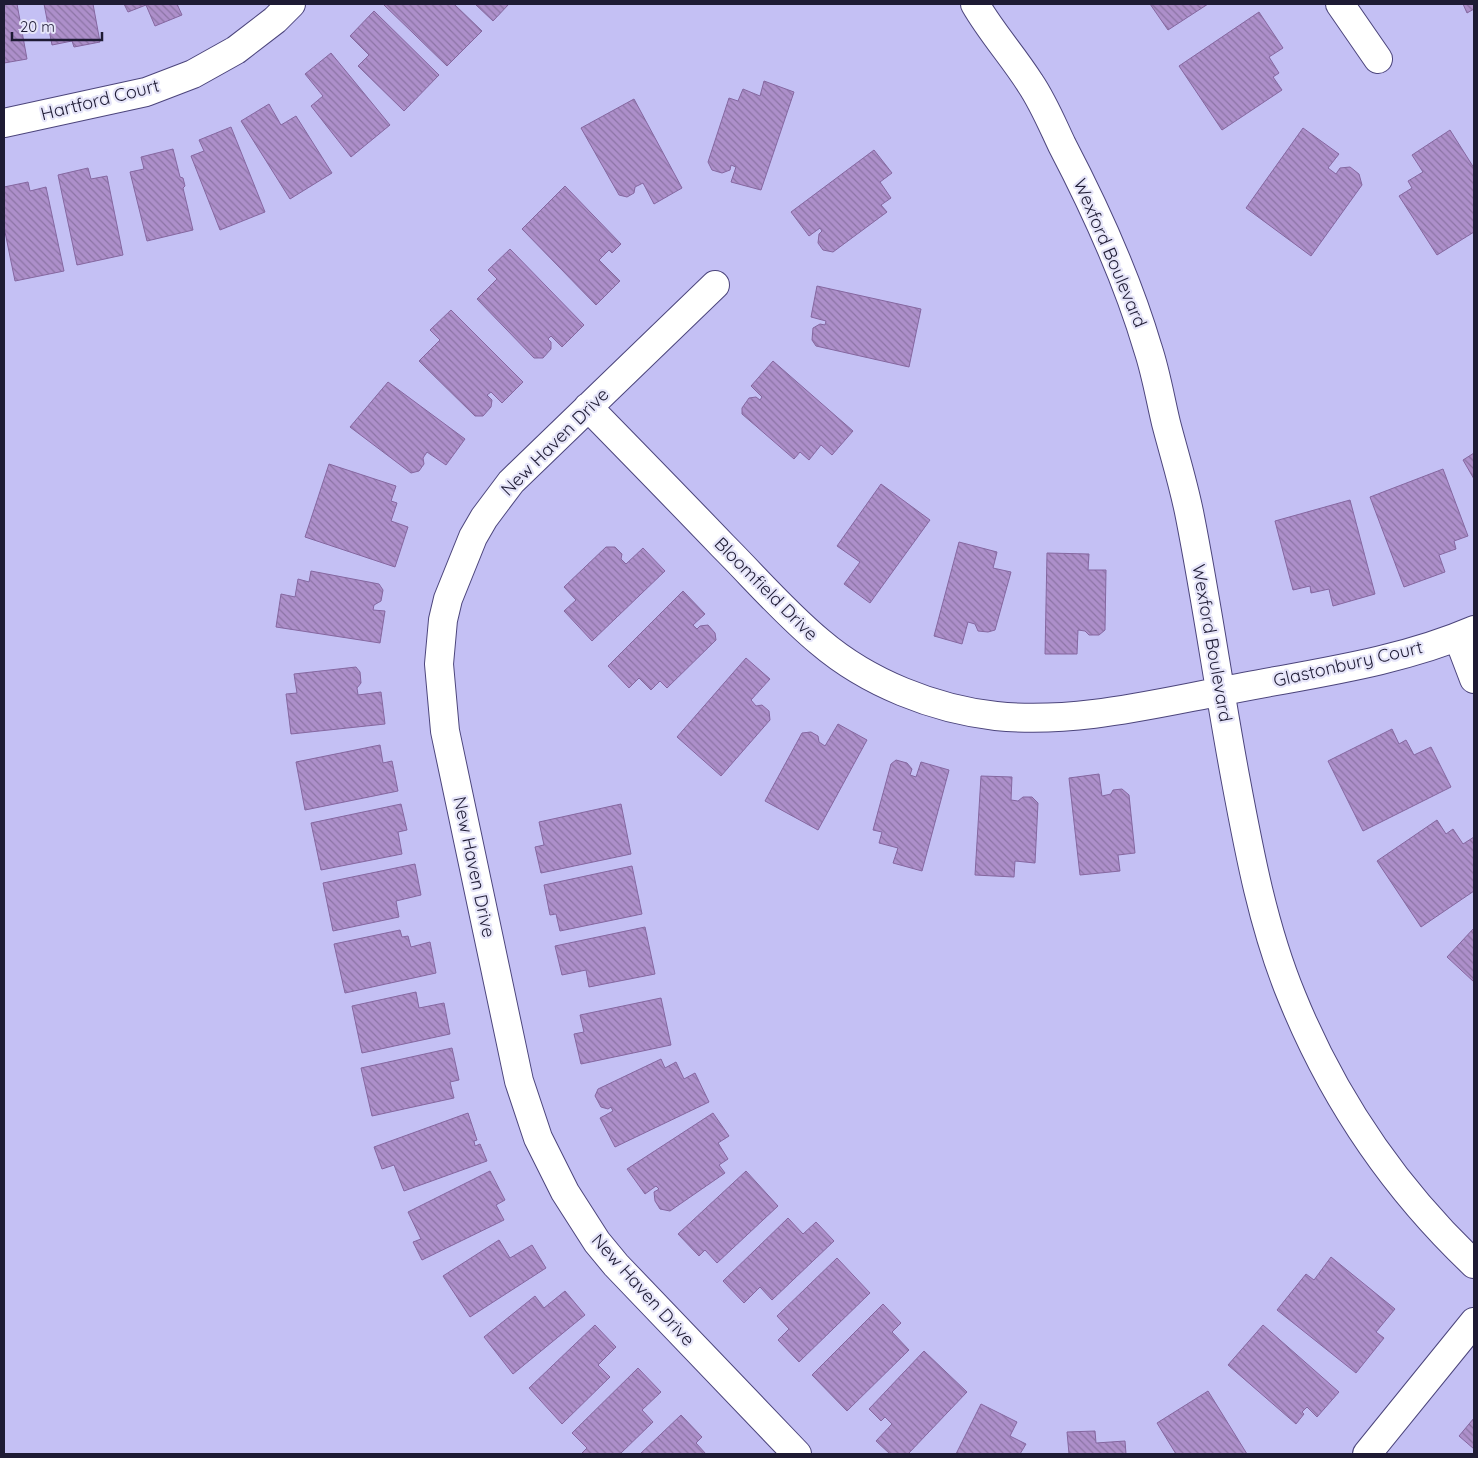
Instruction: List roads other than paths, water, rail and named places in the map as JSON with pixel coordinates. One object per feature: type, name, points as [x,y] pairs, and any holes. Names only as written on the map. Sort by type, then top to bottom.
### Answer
[{"type":"street","name":"Hartford Court","points":[[4,123],[146,92],[193,74],[236,50],[275,20],[291,4]]},
{"type":"street","name":"Wexford Boulevard","points":[[975,4],[988,27],[1031,84],[1098,215],[1121,271],[1149,349],[1190,514],[1219,691],[1250,857],[1268,927],[1291,996],[1321,1062],[1358,1125],[1400,1184],[1448,1239],[1474,1264]]},
{"type":"street","points":[[1340,4],[1378,59]]},
{"type":"street","name":"New Haven Drive","points":[[715,285],[511,482],[484,518],[473,537],[448,598],[443,620],[439,664],[445,731],[519,1081],[538,1138],[565,1192],[597,1242],[616,1265],[797,1454]]},
{"type":"street","name":"Bloomfield Drive","points":[[588,407],[786,612],[822,644],[854,666],[906,693],[961,710],[998,716],[1047,718],[1121,710],[1219,691]]},
{"type":"street","name":"Glastonbury Court","points":[[1219,691],[1366,663],[1402,654],[1466,633]]},
{"type":"street","points":[[1466,633],[1474,679]]},
{"type":"street","points":[[1367,1454],[1474,1322]]}]
